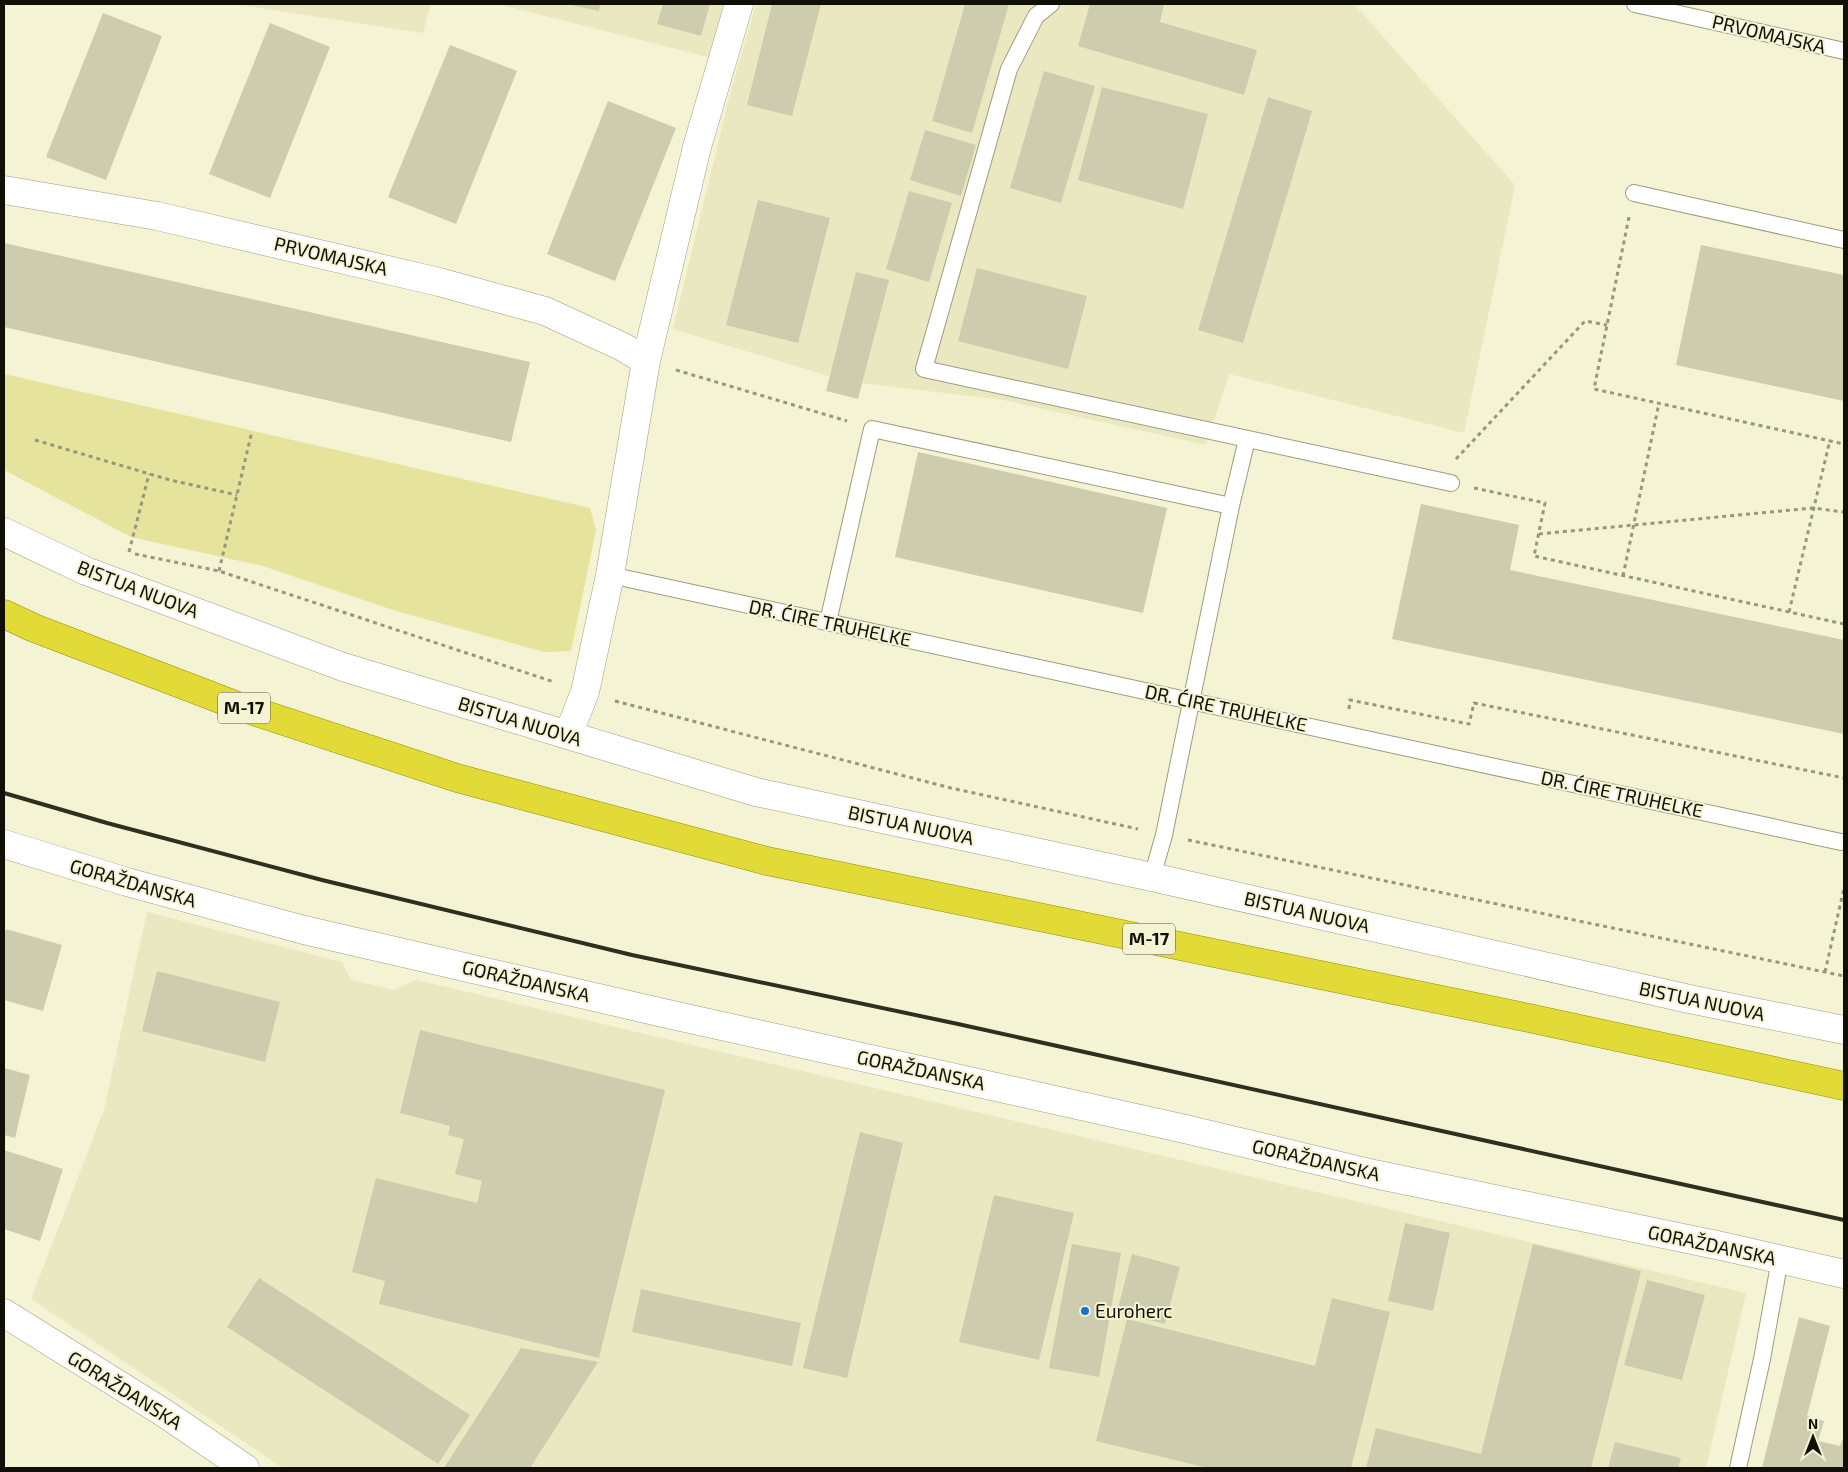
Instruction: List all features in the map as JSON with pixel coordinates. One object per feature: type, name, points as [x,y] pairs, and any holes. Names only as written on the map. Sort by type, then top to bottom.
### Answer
[{"type":"highway","points":[[4,601],[34,628]]},
{"type":"highway","name":"M-17","points":[[4,614],[34,628],[238,706],[457,778],[767,861],[1529,1018],[1844,1086]]},
{"type":"highway","points":[[4,624],[34,628]]},
{"type":"street","points":[[568,735],[585,692],[610,575],[646,361],[697,147],[739,4]]},
{"type":"street","name":"PRVOMAJSKA","points":[[4,190],[157,216],[439,282],[545,311],[623,347],[646,361]]},
{"type":"street","name":"BISTUA NUOVA","points":[[4,532],[86,571],[343,667],[756,792],[1152,878],[1679,997],[1844,1030]]},
{"type":"street","name":"GORAŽDANSKA","points":[[4,844],[127,882],[304,930],[659,1012],[1185,1128],[1374,1174],[1844,1274]]},
{"type":"street","name":"GORAŽDANSKA","points":[[4,1313],[164,1413],[245,1468]]},
{"type":"lane","points":[[1051,4],[1036,16],[1009,69],[924,369],[1451,483]]},
{"type":"lane","name":"PRVOMAJSKA","points":[[1635,4],[1844,51]]},
{"type":"lane","points":[[1634,193],[1844,240]]},
{"type":"lane","points":[[828,622],[872,429],[1231,506]]},
{"type":"lane","points":[[1152,878],[1164,835],[1246,439]]},
{"type":"lane","name":"DR. ĆIRE TRUHELKE","points":[[610,575],[1841,842]]},
{"type":"lane","points":[[1738,1468],[1762,1359],[1780,1259]]},
{"type":"path","points":[[1634,193],[1594,389],[1844,444]]},
{"type":"path","points":[[1607,325],[1585,321],[1456,460],[1451,483],[1545,503],[1534,556],[1844,624]]},
{"type":"path","points":[[646,361],[872,429]]},
{"type":"path","points":[[1623,576],[1659,403]]},
{"type":"path","points":[[218,571],[252,431]]},
{"type":"path","points":[[36,440],[149,474],[237,495]]},
{"type":"path","points":[[1789,612],[1830,440]]},
{"type":"path","points":[[129,552],[149,474]]},
{"type":"path","points":[[1539,534],[1813,508],[1844,512]]},
{"type":"path","points":[[121,551],[218,571],[638,708],[951,788],[1164,835],[1844,976]]},
{"type":"path","points":[[1348,735],[1350,700],[1469,724],[1474,703],[1844,778]]},
{"type":"path","points":[[1825,972],[1844,888]]},
{"type":"shaded area","points":[[235,4],[431,4],[423,33]]},
{"type":"shaded area","points":[[498,4],[724,4],[708,57]]},
{"type":"shaded area","points":[[756,4],[1354,4],[1515,185],[1464,433],[1229,374],[1206,445],[1003,400],[861,383],[829,376],[673,329],[730,94]]},
{"type":"shaded area","points":[[4,374],[590,508],[596,530],[571,651],[544,652],[393,610],[263,566],[131,537],[4,470]]},
{"type":"shaded area","points":[[147,912],[342,962],[351,980],[394,990],[416,980],[1746,1293],[1706,1468],[283,1468],[31,1299],[104,1110]]},
{"type":"building","points":[[567,4],[600,4],[599,11]]},
{"type":"building","points":[[663,4],[710,4],[701,36],[657,24]]},
{"type":"building","points":[[772,4],[821,4],[792,116],[747,105]]},
{"type":"building","points":[[965,4],[1009,4],[972,133],[932,121]]},
{"type":"building","points":[[1090,4],[1164,4],[1160,22],[1257,50],[1244,95],[1078,46]]},
{"type":"building","points":[[103,13],[162,36],[106,180],[46,157]]},
{"type":"building","points":[[270,23],[330,47],[270,198],[209,174]]},
{"type":"building","points":[[450,45],[517,71],[456,224],[388,197]]},
{"type":"building","points":[[1044,71],[1095,86],[1061,203],[1010,188]]},
{"type":"building","points":[[1102,87],[1208,114],[1183,209],[1078,180]]},
{"type":"building","points":[[1268,97],[1312,111],[1243,343],[1198,330]]},
{"type":"building","points":[[608,101],[676,128],[615,281],[547,254]]},
{"type":"building","points":[[925,130],[976,145],[961,196],[910,180]]},
{"type":"building","points":[[909,191],[952,203],[929,282],[886,269]]},
{"type":"building","points":[[758,200],[830,218],[798,343],[726,325]]},
{"type":"building","points":[[4,243],[530,362],[511,442],[4,327]]},
{"type":"building","points":[[1701,245],[1844,275],[1844,401],[1676,365]]},
{"type":"building","points":[[977,268],[1087,296],[1068,369],[958,341]]},
{"type":"building","points":[[856,272],[889,280],[858,399],[826,391]]},
{"type":"building","points":[[918,452],[1167,508],[1143,613],[895,557]]},
{"type":"building","points":[[1421,504],[1519,525],[1510,570],[1844,640],[1844,734],[1392,639]]},
{"type":"building","points":[[6,929],[62,945],[43,1011],[4,1000],[4,937]]},
{"type":"building","points":[[157,971],[280,1002],[265,1062],[142,1031]]},
{"type":"building","points":[[420,1030],[665,1090],[599,1358],[379,1304],[385,1281],[352,1272],[376,1178],[477,1203],[482,1181],[455,1174],[464,1139],[448,1135],[450,1126],[400,1113]]},
{"type":"building","points":[[4,1068],[30,1075],[15,1138],[4,1135]]},
{"type":"building","points":[[860,1132],[903,1143],[847,1378],[803,1368]]},
{"type":"building","points":[[4,1150],[63,1169],[40,1241],[4,1229]]},
{"type":"building","points":[[994,1195],[1074,1213],[1039,1360],[959,1342]]},
{"type":"building","points":[[1405,1223],[1450,1233],[1433,1311],[1388,1301]]},
{"type":"building","name":"Euroherc","points":[[1072,1244],[1121,1253],[1099,1377],[1049,1368]]},
{"type":"building","points":[[1533,1244],[1641,1271],[1591,1468],[1366,1468],[1376,1428],[1481,1454]]},
{"type":"building","points":[[1132,1254],[1180,1267],[1165,1324],[1117,1312]]},
{"type":"building","points":[[259,1278],[470,1415],[438,1464],[227,1327]]},
{"type":"building","points":[[1647,1280],[1705,1295],[1682,1380],[1624,1365]]},
{"type":"building","points":[[641,1289],[801,1323],[792,1366],[632,1332]]},
{"type":"building","points":[[1332,1298],[1390,1312],[1351,1468],[1208,1468],[1096,1441],[1127,1319],[1315,1366]]},
{"type":"building","points":[[1799,1317],[1830,1326],[1807,1416],[1824,1421],[1818,1441],[1840,1446],[1844,1436],[1844,1468],[1762,1468]]},
{"type":"building","points":[[521,1348],[598,1362],[530,1468],[444,1468]]},
{"type":"building","points":[[1615,1442],[1681,1458],[1678,1468],[1608,1468]]},
{"type":"railway","points":[[4,793],[107,823],[322,880],[632,955],[958,1024],[1844,1220]]},
{"type":"place","name":"Euroherc","points":[[1085,1311]]}]
